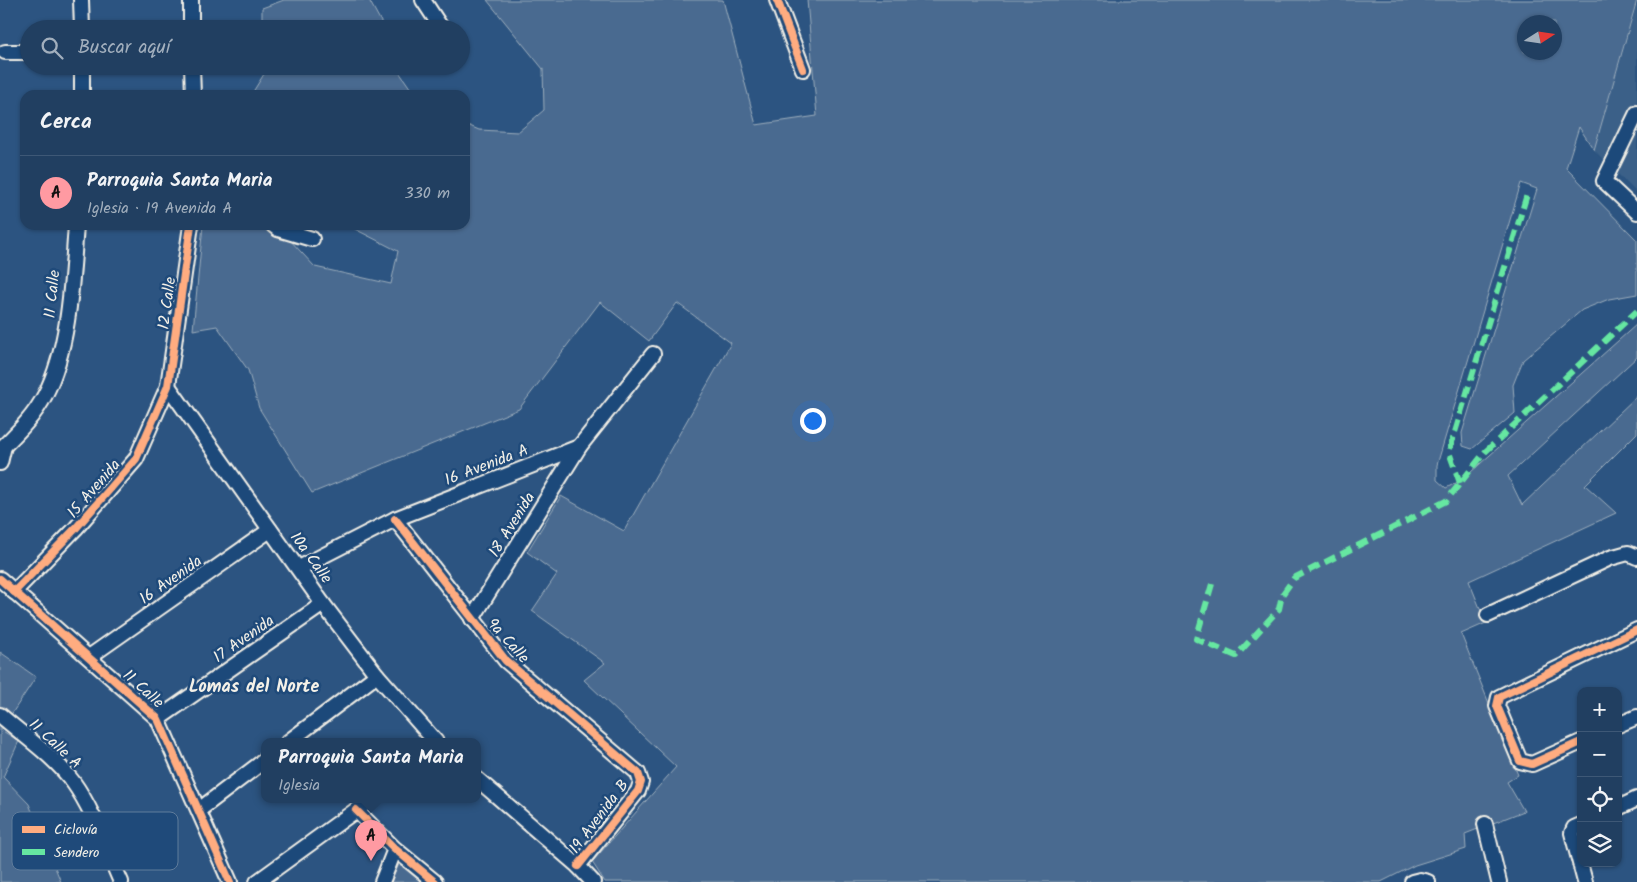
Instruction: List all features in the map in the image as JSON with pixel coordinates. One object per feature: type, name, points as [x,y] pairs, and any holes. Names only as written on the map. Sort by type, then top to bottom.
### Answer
[{"type":"street","points":[[81,0],[82,20]]},
{"type":"street","points":[[190,0],[191,20]]},
{"type":"street","points":[[423,0],[436,20]]},
{"type":"street","points":[[777,0],[803,69]]},
{"type":"street","points":[[5,52],[20,52]]},
{"type":"street","points":[[82,75],[82,90]]},
{"type":"street","points":[[192,75],[193,90]]},
{"type":"street","points":[[1637,113],[1604,181],[1637,212]]},
{"type":"street","name":"11 Calle","points":[[2,447],[29,420],[45,396],[57,367],[64,335],[75,230]]},
{"type":"street","name":"12 Calle","points":[[168,386],[190,230]]},
{"type":"street","points":[[281,230],[312,239]]},
{"type":"street","points":[[579,447],[653,354]]},
{"type":"street","name":"10a Calle","points":[[168,386],[323,604],[377,675],[432,738]]},
{"type":"street","name":"15 Avenida","points":[[14,592],[76,528],[136,459],[168,386]]},
{"type":"street","points":[[0,464],[2,447]]},
{"type":"street","name":"16 Avenida A","points":[[299,568],[395,519],[579,447]]},
{"type":"street","name":"18 Avenida","points":[[472,619],[579,447]]},
{"type":"street","name":"9a Calle","points":[[395,519],[506,662],[638,773],[641,782]]},
{"type":"street","name":"16 Avenida","points":[[89,657],[270,530]]},
{"type":"street","points":[[1488,614],[1610,558],[1628,553],[1637,557]]},
{"type":"street","name":"11 Calle","points":[[0,579],[158,719],[230,882]]},
{"type":"street","name":"17 Avenida","points":[[158,719],[323,604]]},
{"type":"street","points":[[1577,744],[1532,764],[1520,761],[1497,706],[1499,698],[1637,630]]},
{"type":"street","points":[[293,738],[377,675]]},
{"type":"street","name":"11 Calle A","points":[[0,715],[60,767],[73,782],[89,812]]},
{"type":"street","points":[[1622,723],[1637,717]]},
{"type":"street","points":[[198,810],[261,763]]},
{"type":"street","name":"19 Avenida B","points":[[578,866],[638,790],[641,782]]},
{"type":"street","points":[[481,783],[578,866],[593,882]]},
{"type":"street","points":[[1622,806],[1637,799]]},
{"type":"street","points":[[257,882],[366,803]]},
{"type":"street","points":[[356,810],[395,848],[435,882]]},
{"type":"street","points":[[1485,824],[1499,882]]},
{"type":"street","points":[[1577,827],[1574,828],[1572,833],[1577,852]]},
{"type":"street","points":[[382,882],[395,848]]},
{"type":"street","points":[[1581,867],[1585,882]]},
{"type":"street","name":"11 Calle A","points":[[116,870],[121,882]]},
{"type":"street","points":[[1412,882],[1420,880],[1428,882]]},
{"type":"shaded area","points":[[284,0],[369,0],[380,20],[262,20],[262,8]]},
{"type":"shaded area","points":[[487,0],[723,0],[756,125],[817,116],[807,0],[1637,0],[1594,150],[1579,127],[1566,168],[1637,240],[1637,294],[1609,299],[1582,310],[1523,360],[1513,385],[1515,413],[1472,449],[1463,446],[1462,433],[1537,189],[1521,183],[1437,465],[1437,480],[1446,488],[1462,480],[1637,324],[1637,357],[1508,476],[1522,505],[1637,396],[1637,433],[1585,485],[1616,513],[1469,581],[1486,623],[1461,634],[1518,775],[1507,782],[1524,811],[1465,834],[1466,849],[1415,865],[1381,882],[605,882],[592,862],[676,767],[584,680],[605,663],[532,611],[557,574],[527,552],[561,496],[624,531],[731,343],[677,303],[649,341],[600,302],[519,409],[312,493],[259,408],[248,370],[217,326],[193,330],[203,230],[281,230],[315,267],[391,284],[398,251],[357,230],[470,230],[470,126],[479,130],[518,132],[544,110],[543,69]]},
{"type":"shaded area","points":[[1637,4],[1637,193],[1594,150]]},
{"type":"shaded area","points":[[263,75],[401,75],[412,90],[254,90]]},
{"type":"shaded area","points":[[0,652],[36,677],[1,730],[19,741],[3,777],[29,804],[32,812],[12,812],[12,870],[56,870],[61,882],[0,882]]},
{"type":"shaded area","points":[[399,864],[421,882],[391,882]]},
{"type":"marked path","points":[[1460,483],[1449,452],[1528,191]]},
{"type":"marked path","points":[[1212,584],[1196,639],[1236,656],[1279,609],[1282,595],[1294,578],[1446,501],[1485,452],[1637,311]]},
{"type":"cycle path","points":[[777,0],[803,69]]},
{"type":"cycle path","points":[[14,592],[76,528],[136,459],[168,386],[190,230]]},
{"type":"cycle path","points":[[395,519],[506,661],[638,773],[641,782],[638,791],[578,866]]},
{"type":"cycle path","points":[[0,579],[158,719],[230,882]]},
{"type":"cycle path","points":[[1577,744],[1532,764],[1520,761],[1497,706],[1499,697],[1637,630]]},
{"type":"cycle path","points":[[356,810],[395,849],[435,882]]},
{"type":"place","name":"Parroquia Santa Maria","points":[[371,861]]},
{"type":"district","name":"Lomas del Norte","points":[[254,686]]}]
